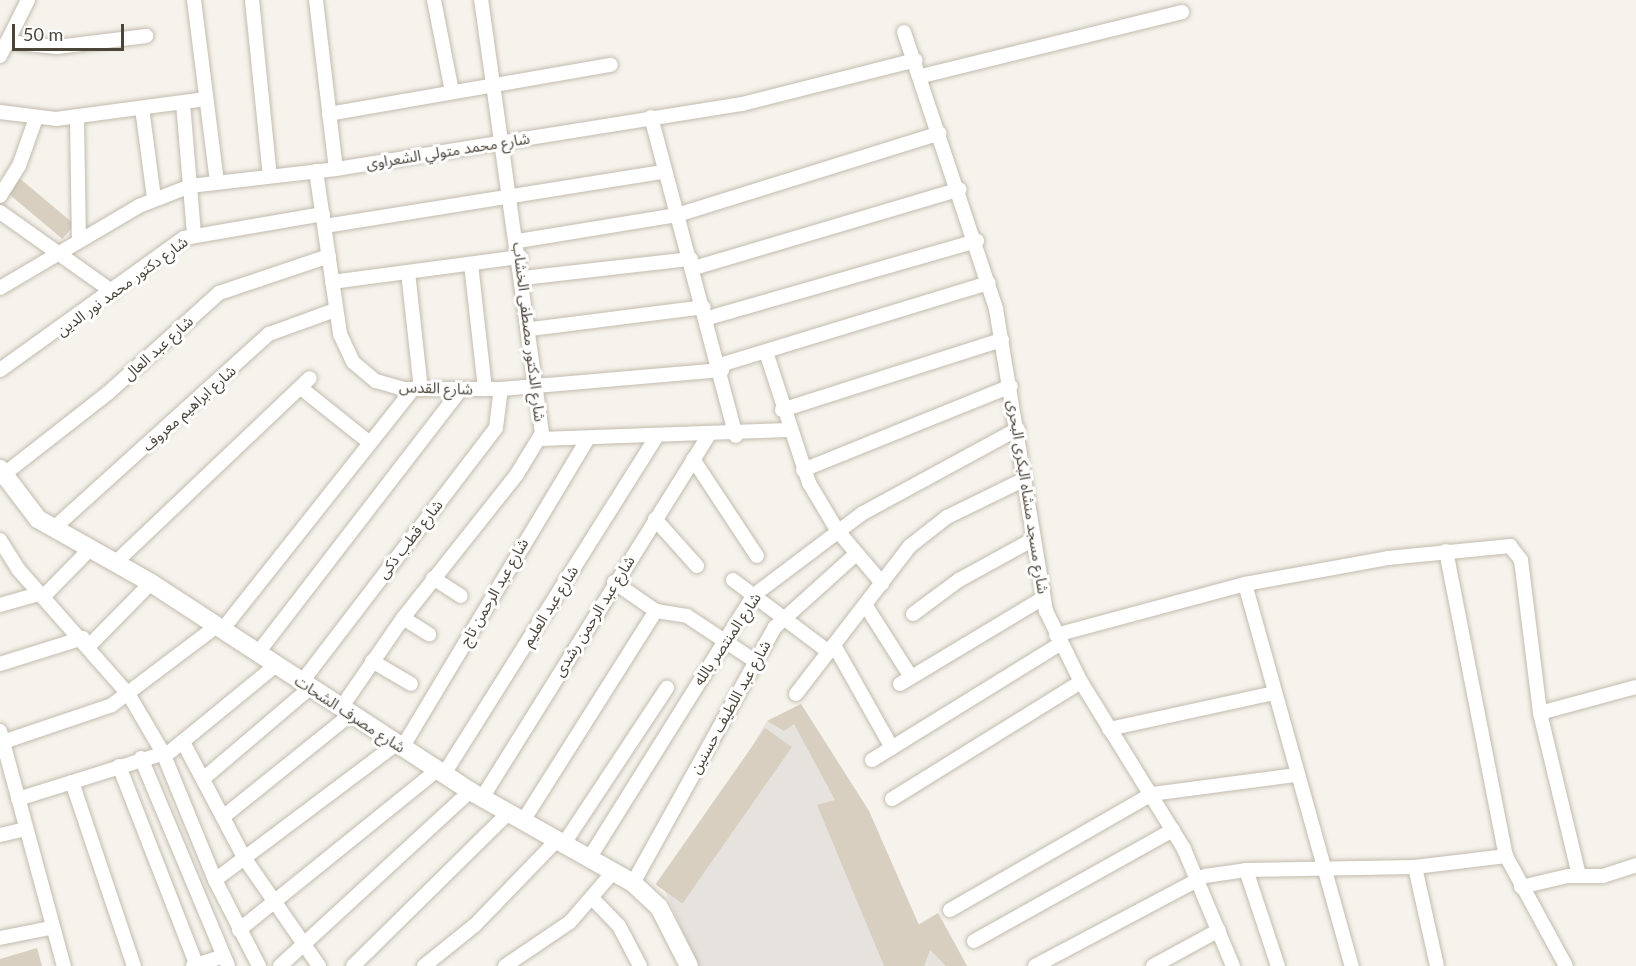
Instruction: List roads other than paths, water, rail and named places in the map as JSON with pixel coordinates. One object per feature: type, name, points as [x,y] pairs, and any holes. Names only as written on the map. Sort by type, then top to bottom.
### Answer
[{"type":"street","points":[[0,56],[28,0]]},
{"type":"street","points":[[194,0],[217,182]]},
{"type":"street","points":[[252,0],[270,176]]},
{"type":"street","points":[[316,0],[336,168]]},
{"type":"street","points":[[434,0],[452,92]]},
{"type":"street","name":"شارع الدكتور مصطفى الخشاب","points":[[223,817],[346,711],[372,661],[540,440],[538,387],[531,329],[481,0]]},
{"type":"street","points":[[922,76],[1182,12]]},
{"type":"street","name":"شارع مسجد منشاه البكرى البحرى","points":[[904,32],[922,76],[989,283],[1011,386],[1043,598],[1058,640],[1081,682],[1152,794],[1198,878],[1233,966]]},
{"type":"street","points":[[7,42],[57,47],[146,36]]},
{"type":"street","name":"شارع محمد متولي الشعراوى","points":[[0,288],[154,198],[190,186],[316,171],[742,104],[916,60]]},
{"type":"street","points":[[329,114],[611,65]]},
{"type":"street","points":[[0,112],[36,118],[77,118],[207,99]]},
{"type":"street","points":[[183,103],[194,234]]},
{"type":"street","points":[[142,108],[154,198]]},
{"type":"street","points":[[651,117],[663,172],[693,264],[721,368],[736,436]]},
{"type":"street","points":[[0,196],[19,166],[36,118]]},
{"type":"street","points":[[77,118],[79,240]]},
{"type":"street","points":[[518,241],[677,215],[940,133]]},
{"type":"street","name":"شارع القدس","points":[[316,171],[335,310],[345,349],[364,373],[390,387],[460,390],[538,387],[721,368],[989,283]]},
{"type":"street","name":"شارع دكتور محمد نور الدين","points":[[0,370],[194,234],[512,198],[663,172]]},
{"type":"street","points":[[523,278],[693,264],[960,189]]},
{"type":"street","points":[[0,212],[113,292]]},
{"type":"street","points":[[531,329],[706,313],[977,241]]},
{"type":"street","name":"شارع عبد العال","points":[[2,472],[108,393],[219,293],[329,256]]},
{"type":"street","points":[[332,282],[520,257]]},
{"type":"street","points":[[471,264],[485,389]]},
{"type":"street","points":[[64,966],[51,927],[1,734],[129,695],[219,628],[417,389],[408,272]]},
{"type":"street","name":"شارع ابراهيم معروف","points":[[54,528],[270,334],[335,310]]},
{"type":"street","points":[[782,410],[1002,340]]},
{"type":"street","points":[[766,352],[802,470],[837,530],[882,583]]},
{"type":"street","points":[[116,562],[306,383],[370,443]]},
{"type":"street","points":[[802,470],[1011,386]]},
{"type":"street","name":"شارع قطب ذكى","points":[[203,779],[305,686],[496,428],[501,389]]},
{"type":"street","points":[[257,654],[460,390]]},
{"type":"street","name":"شارع المنتصر بالله","points":[[590,857],[754,595],[837,530],[1018,429]]},
{"type":"street","points":[[540,440],[736,436],[788,430]]},
{"type":"street","name":"شارع عبد الرحمن رشدى","points":[[280,966],[476,794],[708,436]]},
{"type":"street","name":"شارع عبد العليم","points":[[239,930],[440,772],[656,437]]},
{"type":"street","name":"شارع عبد الرحمن تاج","points":[[399,746],[588,438]]},
{"type":"street","points":[[693,459],[756,556]]},
{"type":"street","name":"شارع مصرف الشحات","points":[[2,472],[24,506],[54,528],[151,583],[305,686],[440,772],[633,883],[659,907],[689,966]]},
{"type":"street","points":[[796,694],[882,583],[927,531],[1025,478]]},
{"type":"street","points":[[655,519],[697,566]]},
{"type":"street","points":[[913,614],[959,580],[1034,539]]},
{"type":"street","points":[[0,542],[41,595],[86,641],[129,695],[163,753],[215,880],[259,966]]},
{"type":"street","points":[[872,760],[1058,640],[1245,584],[1502,544],[1517,551],[1540,713],[1579,876]]},
{"type":"street","points":[[0,604],[41,595],[91,548]]},
{"type":"street","points":[[1446,551],[1506,856],[1566,966]]},
{"type":"street","name":"شارع عبد اللطيف حسنين","points":[[633,883],[755,661],[783,618],[856,554]]},
{"type":"street","points":[[433,578],[461,596]]},
{"type":"street","points":[[733,580],[783,618],[832,649],[892,748]]},
{"type":"street","points":[[614,582],[656,611],[687,616],[755,661]]},
{"type":"street","points":[[0,664],[86,641],[151,583]]},
{"type":"street","points":[[1245,584],[1321,867],[1352,966]]},
{"type":"street","points":[[866,606],[905,681],[1043,598]]},
{"type":"street","points":[[353,966],[516,817],[656,611]]},
{"type":"street","points":[[403,618],[429,634]]},
{"type":"street","points":[[372,661],[411,684]]},
{"type":"street","points":[[18,799],[141,758],[163,753],[183,742],[276,665]]},
{"type":"street","points":[[892,799],[1081,682]]},
{"type":"street","points":[[1540,713],[1636,687]]},
{"type":"street","points":[[424,966],[475,925],[561,841],[667,688]]},
{"type":"street","points":[[1109,729],[1274,693]]},
{"type":"street","points":[[183,742],[245,859],[273,903],[319,966]]},
{"type":"street","points":[[215,880],[399,746]]},
{"type":"street","points":[[119,766],[196,966],[225,961],[141,758]]},
{"type":"street","points":[[950,910],[1152,794],[1296,775]]},
{"type":"street","points":[[72,782],[134,966]]},
{"type":"street","points":[[0,787],[14,784]]},
{"type":"street","points":[[0,835],[26,829]]},
{"type":"street","points":[[974,941],[1173,830]]},
{"type":"street","points":[[1035,966],[1198,878],[1246,870],[1415,867],[1506,856]]},
{"type":"street","points":[[1521,887],[1579,876],[1603,876],[1636,866]]},
{"type":"street","points":[[1415,867],[1437,966]]},
{"type":"street","points":[[1246,870],[1278,966]]},
{"type":"street","points":[[506,966],[559,931],[593,899],[614,871]]},
{"type":"street","points":[[593,899],[619,926],[640,966]]},
{"type":"street","points":[[0,938],[51,927]]},
{"type":"street","points":[[1153,966],[1219,930]]}]
